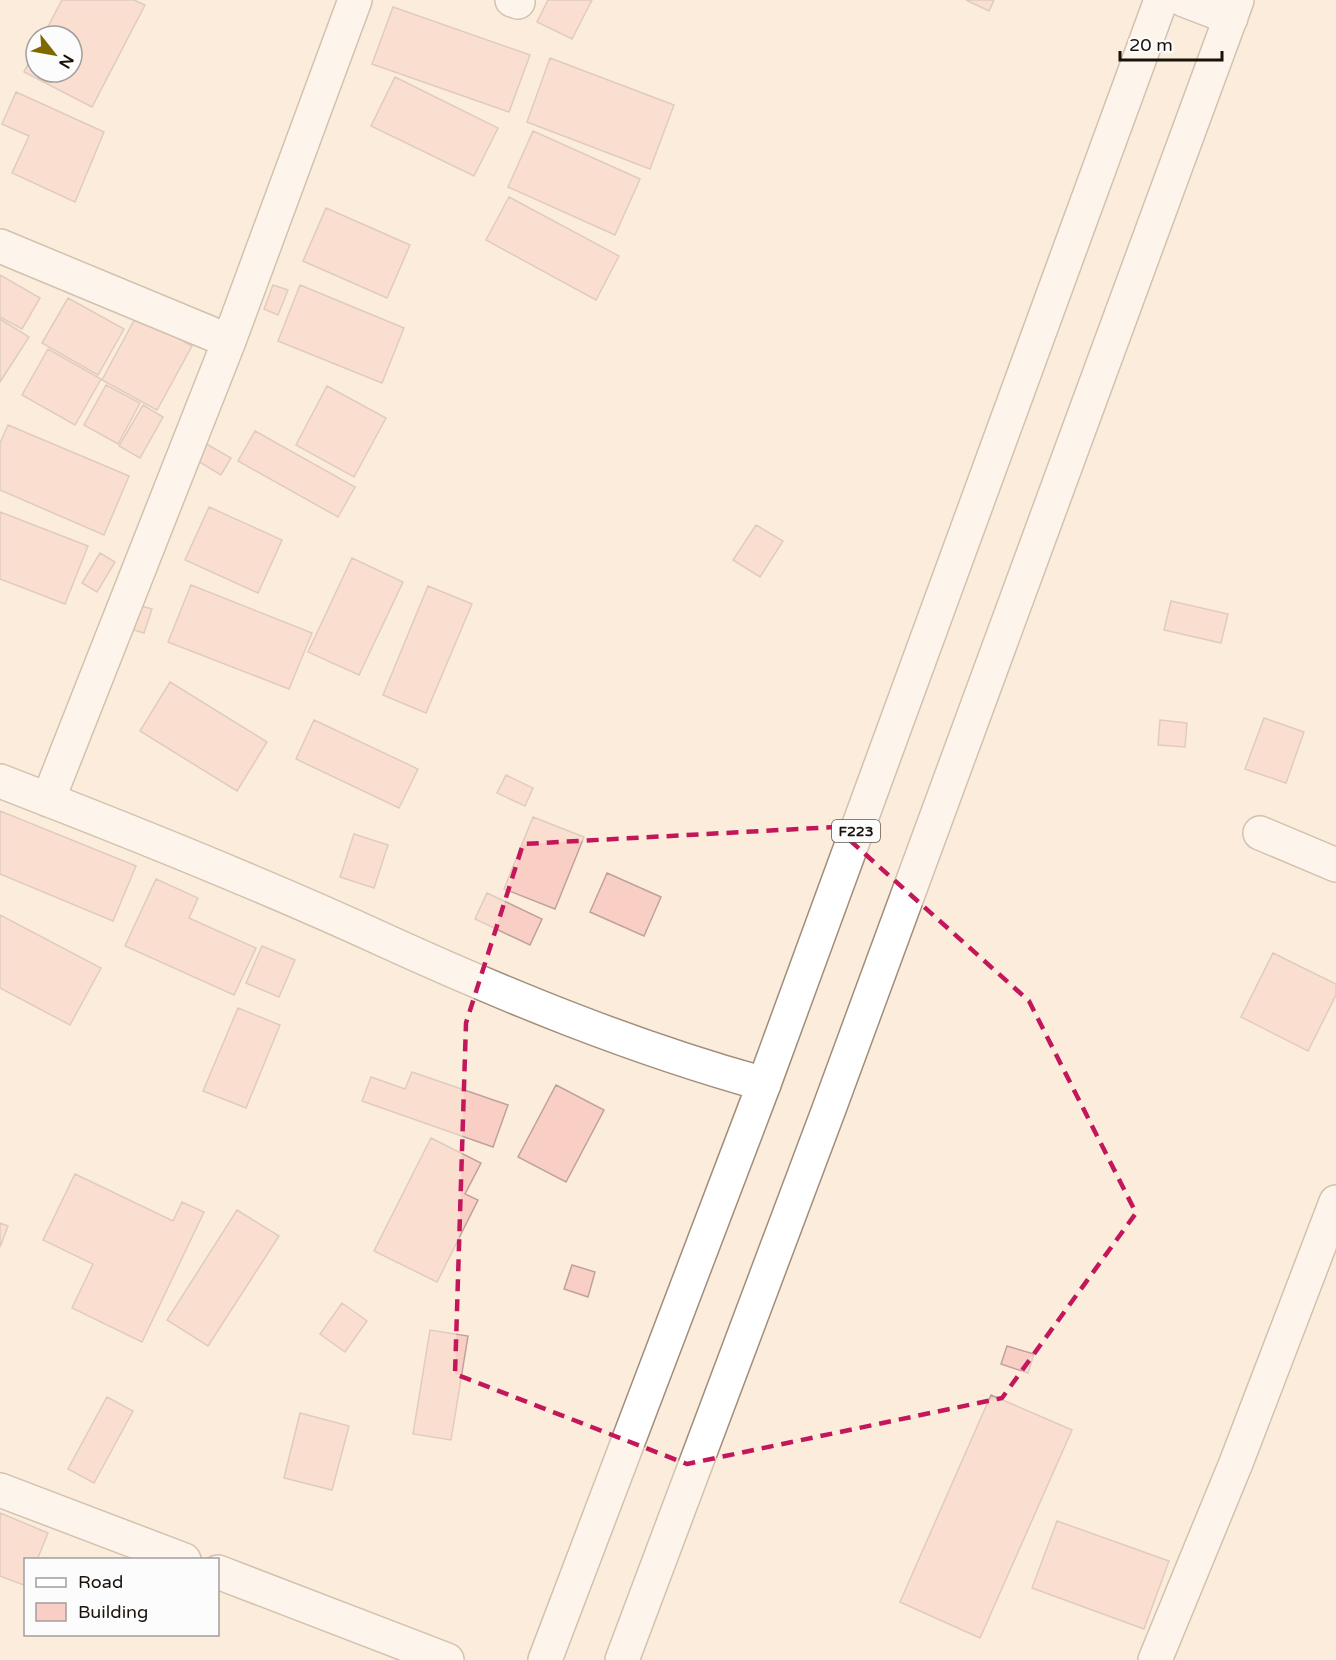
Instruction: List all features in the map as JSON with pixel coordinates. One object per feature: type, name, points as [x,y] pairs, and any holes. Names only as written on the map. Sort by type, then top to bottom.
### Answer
[{"type":"main road","points":[[48,800],[229,340],[355,0]]},
{"type":"main road","name":"F223","points":[[545,1660],[764,1084],[1161,0]]},
{"type":"main road","points":[[622,1660],[829,1108],[1234,9],[1184,0]]},
{"type":"main road","points":[[0,246],[229,340]]},
{"type":"main road","points":[[0,782],[280,895],[467,979],[575,1021],[719,1072],[764,1084]]},
{"type":"main road","points":[[1260,833],[1336,865]]},
{"type":"main road","points":[[1155,1660],[1236,1462],[1336,1202]]},
{"type":"main road","points":[[0,1490],[179,1558]]},
{"type":"main road","points":[[219,1572],[447,1660]]},
{"type":"highlighted area","points":[[835,827],[1029,1001],[1136,1213],[1002,1398],[687,1464],[455,1374],[466,1023],[523,844]]},
{"type":"building","points":[[62,0],[134,0],[145,5],[92,107],[47,84],[84,84],[84,24],[49,24]]},
{"type":"building","points":[[548,0],[592,0],[572,39],[537,22]]},
{"type":"building","points":[[966,0],[994,0],[989,11]]},
{"type":"building","points":[[393,7],[530,55],[509,112],[372,64]]},
{"type":"building","points":[[550,58],[674,105],[650,169],[527,122]]},
{"type":"building","points":[[395,77],[498,128],[474,176],[371,126]]},
{"type":"building","points":[[16,92],[104,132],[75,202],[12,173],[29,136],[2,124]]},
{"type":"building","points":[[533,131],[640,179],[615,235],[508,187]]},
{"type":"building","points":[[509,197],[619,256],[596,300],[486,240]]},
{"type":"building","points":[[326,208],[410,245],[387,298],[303,261]]},
{"type":"building","points":[[0,275],[40,298],[22,329],[0,317]]},
{"type":"building","points":[[273,285],[288,290],[278,315],[264,309]]},
{"type":"building","points":[[300,285],[404,328],[382,383],[278,341]]},
{"type":"building","points":[[68,298],[124,329],[98,375],[42,343]]},
{"type":"building","points":[[137,315],[192,346],[157,410],[102,380]]},
{"type":"building","points":[[0,319],[29,337],[0,382]]},
{"type":"building","points":[[48,349],[101,379],[75,425],[22,395]]},
{"type":"building","points":[[106,385],[140,403],[118,444],[84,425]]},
{"type":"building","points":[[327,386],[386,418],[354,477],[296,445]]},
{"type":"building","points":[[143,405],[163,417],[140,458],[119,446]]},
{"type":"building","points":[[8,425],[129,476],[104,535],[0,490],[0,443]]},
{"type":"building","points":[[255,431],[355,487],[338,517],[238,461]]},
{"type":"building","points":[[203,442],[231,458],[221,475],[193,458]]},
{"type":"building","points":[[209,507],[282,540],[258,593],[185,560]]},
{"type":"building","points":[[0,512],[88,546],[65,604],[0,579]]},
{"type":"building","points":[[756,525],[783,541],[760,577],[733,560]]},
{"type":"building","points":[[100,553],[115,562],[97,592],[82,583]]},
{"type":"building","points":[[352,558],[403,582],[359,675],[308,652]]},
{"type":"building","points":[[191,585],[312,633],[289,689],[168,642]]},
{"type":"building","points":[[428,586],[472,604],[426,713],[383,695]]},
{"type":"building","points":[[1171,601],[1228,614],[1221,643],[1164,630]]},
{"type":"building","points":[[131,603],[152,609],[144,633],[124,627]]},
{"type":"building","points":[[170,682],[267,742],[237,791],[140,731]]},
{"type":"building","points":[[1264,718],[1304,732],[1286,783],[1245,769]]},
{"type":"building","points":[[314,720],[418,769],[399,808],[296,759]]},
{"type":"building","points":[[1160,720],[1187,723],[1185,747],[1158,745]]},
{"type":"building","points":[[506,775],[533,788],[525,806],[497,793]]},
{"type":"building","points":[[0,811],[136,866],[113,921],[0,874]]},
{"type":"building","points":[[533,817],[584,837],[555,909],[504,889]]},
{"type":"building","points":[[354,834],[388,845],[374,888],[340,877]]},
{"type":"building","points":[[607,873],[661,897],[644,936],[590,912]]},
{"type":"building","points":[[156,879],[198,898],[189,918],[256,948],[234,995],[125,946]]},
{"type":"building","points":[[487,893],[542,919],[530,945],[475,919]]},
{"type":"building","points":[[0,915],[101,968],[70,1025],[0,988]]},
{"type":"building","points":[[262,946],[295,960],[279,997],[246,983]]},
{"type":"building","points":[[1273,953],[1336,984],[1336,995],[1308,1051],[1241,1017]]},
{"type":"building","points":[[238,1008],[280,1025],[246,1108],[203,1091]]},
{"type":"building","points":[[412,1072],[508,1105],[493,1147],[362,1101],[371,1077],[405,1089]]},
{"type":"building","points":[[556,1085],[604,1110],[566,1182],[518,1157]]},
{"type":"building","points":[[431,1138],[481,1163],[465,1194],[478,1200],[437,1282],[374,1251]]},
{"type":"building","points":[[75,1174],[173,1221],[182,1202],[204,1212],[142,1342],[72,1308],[93,1264],[43,1240]]},
{"type":"building","points":[[237,1210],[279,1236],[208,1346],[167,1320]]},
{"type":"building","points":[[0,1223],[8,1226],[0,1247]]},
{"type":"building","points":[[572,1265],[595,1272],[588,1297],[564,1289]]},
{"type":"building","points":[[342,1303],[367,1321],[345,1352],[320,1334]]},
{"type":"building","points":[[430,1330],[468,1336],[451,1440],[413,1434]]},
{"type":"building","points":[[1007,1346],[1034,1354],[1028,1373],[1001,1364]]},
{"type":"building","points":[[991,1395],[1072,1430],[980,1638],[900,1602]]},
{"type":"building","points":[[107,1397],[133,1411],[94,1483],[68,1469]]},
{"type":"building","points":[[300,1413],[349,1426],[332,1490],[284,1478]]},
{"type":"building","points":[[0,1513],[48,1533],[38,1558],[24,1558],[24,1585],[0,1576]]},
{"type":"building","points":[[1057,1521],[1169,1561],[1144,1629],[1032,1588]]}]
